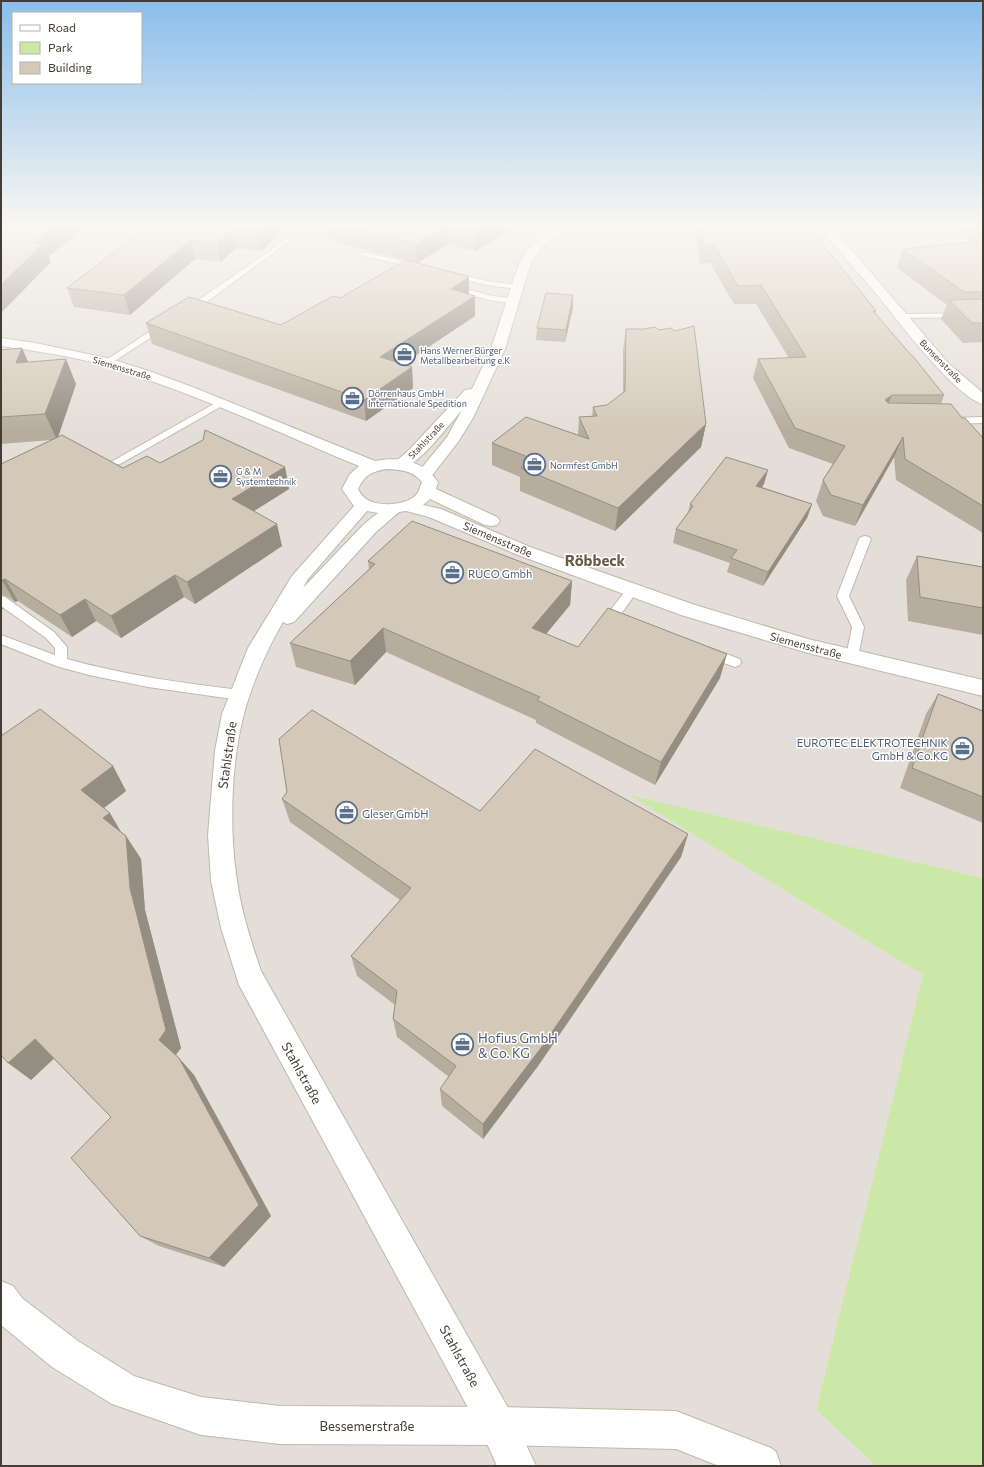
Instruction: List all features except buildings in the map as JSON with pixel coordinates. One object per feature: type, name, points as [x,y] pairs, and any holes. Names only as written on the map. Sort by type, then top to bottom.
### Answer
[{"type":"street","name":"Stahlstraße","points":[[426,483],[466,418],[498,348],[514,295]]},
{"type":"street","name":"Bunsenstraße","points":[[884,295],[944,366],[974,394],[983,400]]},
{"type":"street","name":"Siemensstraße","points":[[1,342],[35,347],[107,362],[141,373],[372,466]]},
{"type":"street","name":"Stahlstraße","points":[[401,464],[416,452],[483,379]]},
{"type":"street","name":"Siemensstraße","points":[[238,412],[340,468],[353,480]]},
{"type":"street","points":[[401,464],[415,468],[426,483],[421,500],[400,507],[363,504],[355,497],[350,489],[353,480],[360,472],[372,466],[401,464]]},
{"type":"street","name":"Siemensstraße","points":[[426,483],[537,542],[633,589]]},
{"type":"street","name":"Stahlstraße","points":[[363,504],[349,523],[300,576],[258,648],[240,695],[233,714],[226,751],[222,792],[220,835],[224,881],[234,928],[249,976],[498,1426],[517,1466]]},
{"type":"street","name":"Stahlstraße","points":[[258,648],[370,528],[400,507]]},
{"type":"street","name":"Siemensstraße","points":[[400,507],[436,513],[524,551],[688,610],[808,646],[983,688]]},
{"type":"street","name":"Bessemerstraße","points":[[4,1311],[65,1354],[125,1391],[201,1416],[280,1425],[498,1426],[676,1430],[757,1462],[762,1466]]},
{"type":"lane","points":[[107,362],[178,318],[210,295]]},
{"type":"lane","points":[[483,295],[513,300]]},
{"type":"lane","points":[[901,316],[983,315]]},
{"type":"lane","points":[[116,462],[219,404]]},
{"type":"lane","points":[[938,421],[983,420]]},
{"type":"lane","points":[[852,657],[858,627],[843,596],[865,539]]},
{"type":"lane","points":[[633,589],[613,615],[634,624]]},
{"type":"lane","points":[[1,600],[50,635],[61,647],[62,663]]},
{"type":"lane","points":[[1,639],[22,649],[62,663],[108,676],[240,695]]},
{"type":"lane","points":[[699,649],[735,662]]},
{"type":"shaded area","points":[[1,295],[983,295],[983,878],[631,796],[923,975],[816,1410],[876,1466],[1,1466]]},
{"type":"green space","points":[[629,795],[983,878],[983,1466],[876,1466],[816,1410],[923,975]]},
{"type":"place","name":"Hans Werner Bürger Metallbearbeitung e.K","points":[[404,355]]},
{"type":"place","name":"Dörrenhaus GmbH Internationale Spedition","points":[[353,398]]},
{"type":"place","name":"Normfest GmbH","points":[[535,465]]},
{"type":"place","name":"G & M Systemtechnik","points":[[221,476]]},
{"type":"place","name":"RUCO Gmbh","points":[[452,573]]},
{"type":"place","name":"EUROTEC ELEKTROTECHNIK GmbH & Co.KG","points":[[963,748]]},
{"type":"place","name":"Gleser GmbH","points":[[346,813]]},
{"type":"place","name":"Hofius GmbH & Co. KG","points":[[463,1045]]},
{"type":"district","name":"Röbbeck","points":[[595,560]]}]
